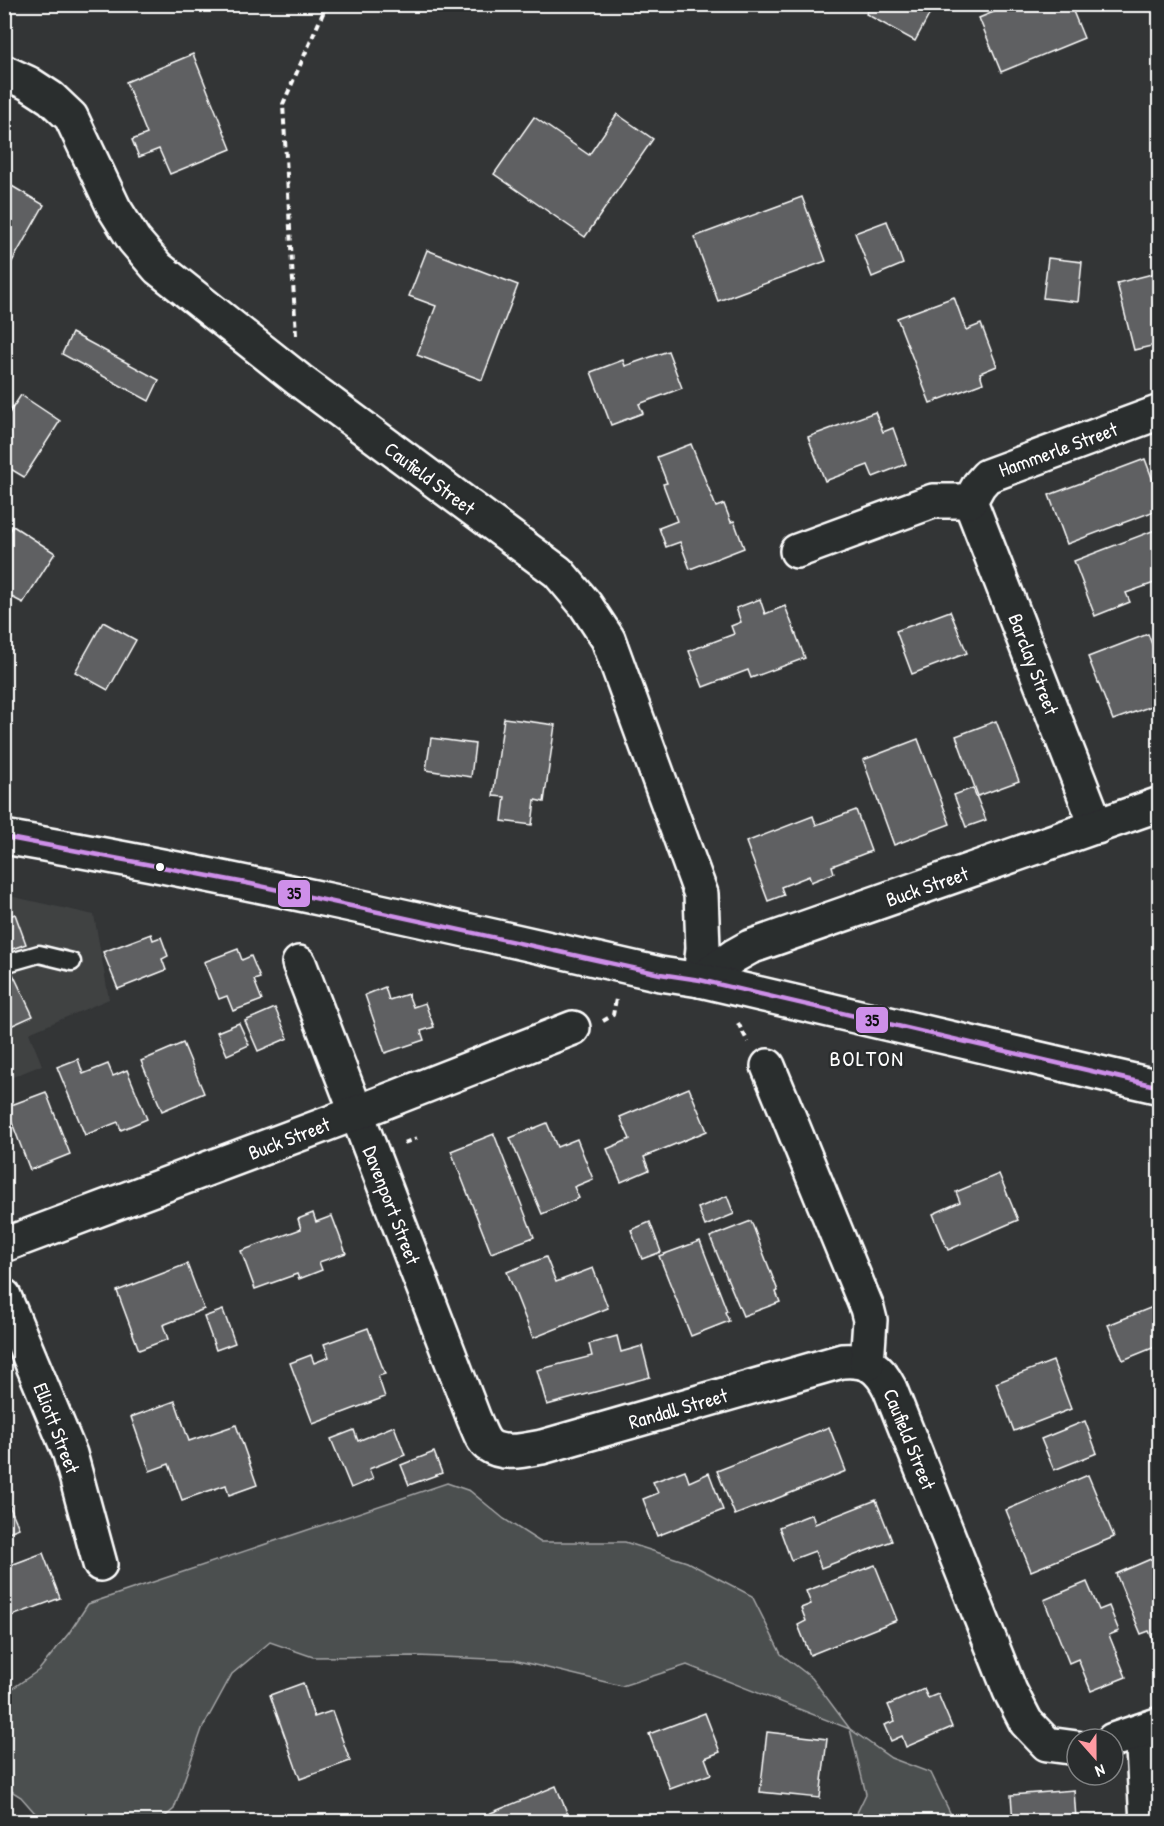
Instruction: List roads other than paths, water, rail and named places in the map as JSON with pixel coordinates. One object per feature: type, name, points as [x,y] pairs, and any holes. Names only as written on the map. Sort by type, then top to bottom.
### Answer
[{"type":"street","name":"Caufield Street","points":[[4,72],[51,98],[71,117],[114,208],[134,240],[158,268],[299,380],[558,572],[585,604],[608,639],[701,894],[703,948],[700,980]]},
{"type":"street","name":"Hammerle Street","points":[[970,501],[987,476],[1160,412]]},
{"type":"street","points":[[797,551],[933,501],[970,501]]},
{"type":"street","name":"Barclay Street","points":[[970,501],[1097,827]]},
{"type":"street","name":"Buck Street","points":[[700,980],[750,947],[1160,804]]},
{"type":"street","points":[[4,837],[138,860],[328,899],[660,974],[700,980],[1160,1087]]},
{"type":"street","name":"Davenport Street","points":[[299,963],[474,1419],[489,1445]]},
{"type":"street","name":"Buck Street","points":[[4,1245],[356,1113],[573,1028]]},
{"type":"street","points":[[768,1066],[867,1308],[870,1320],[867,1364]]},
{"type":"street","name":"Elliott Street","points":[[4,1296],[70,1454],[100,1564]]},
{"type":"street","name":"Randall Street","points":[[489,1445],[507,1451],[542,1447],[843,1361],[859,1360],[867,1364]]},
{"type":"street","name":"Caufield Street","points":[[867,1364],[884,1377],[890,1389],[1010,1691],[1026,1722],[1062,1746]]},
{"type":"street","points":[[1138,1732],[1147,1821]]},
{"type":"lane","points":[[4,964],[39,954],[72,962]]},
{"type":"district","name":"BOLTON","points":[[867,1058]]}]
